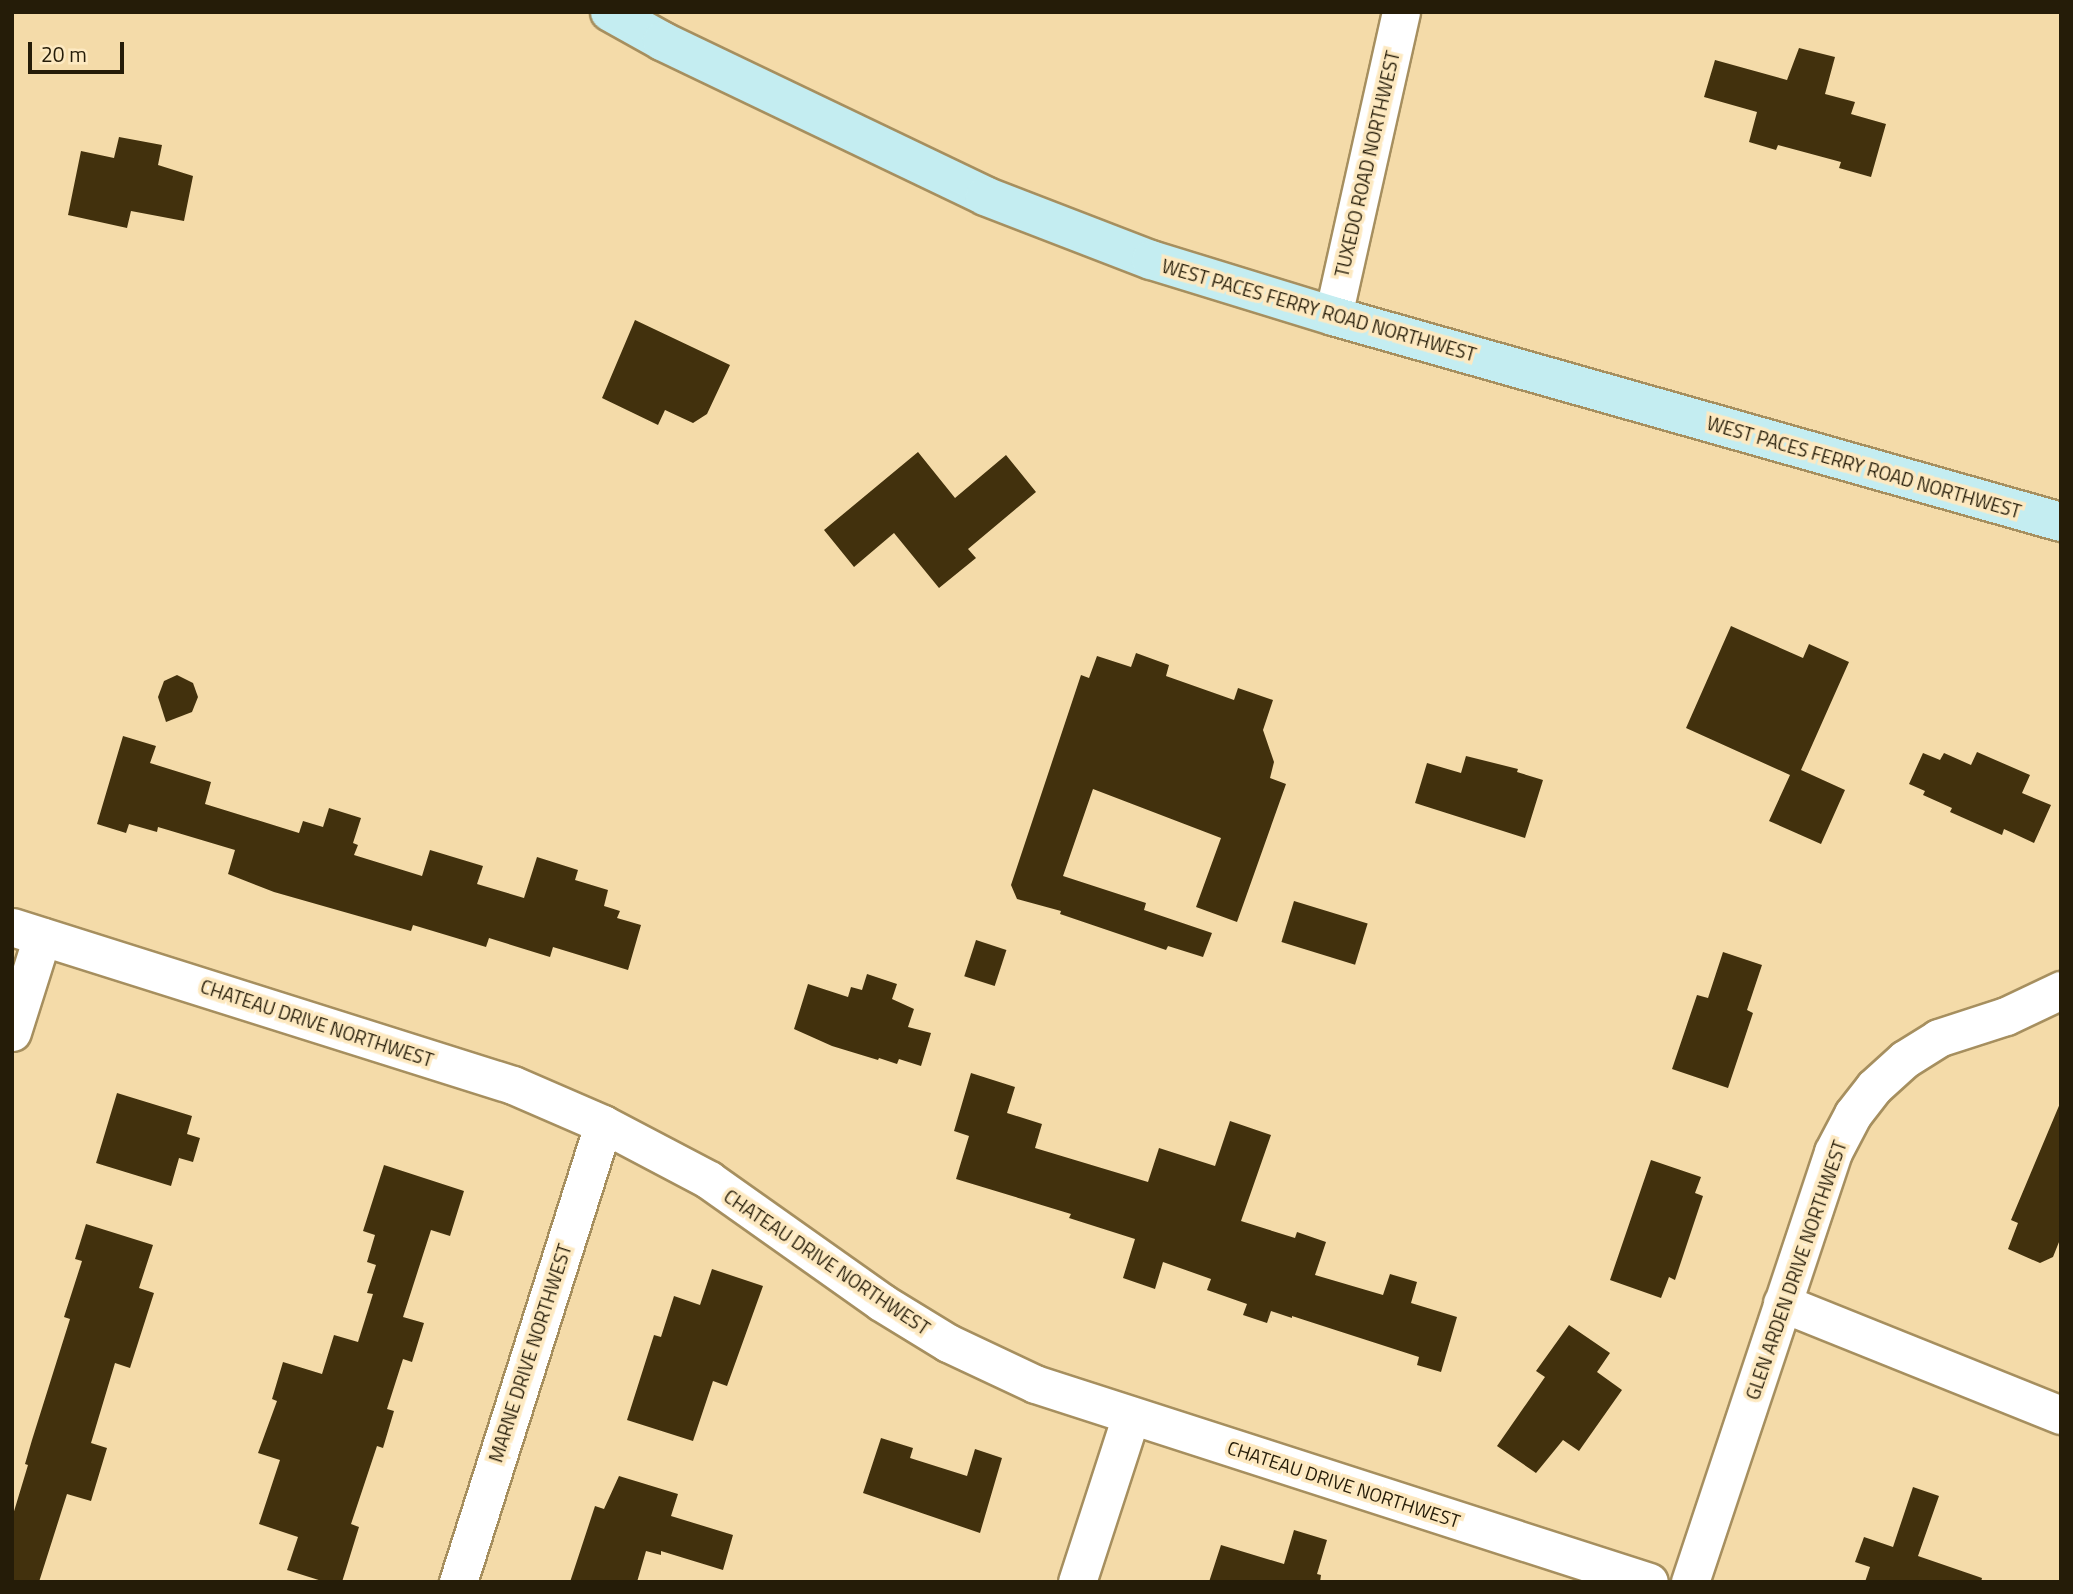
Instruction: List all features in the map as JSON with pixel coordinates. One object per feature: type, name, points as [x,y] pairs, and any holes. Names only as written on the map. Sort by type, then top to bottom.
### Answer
[{"type":"main road","name":"WEST PACES FERRY ROAD NORTHWEST","points":[[610,12],[662,41],[985,196],[1150,260],[1333,316],[2061,522]]},
{"type":"street","name":"TUXEDO ROAD NORTHWEST","points":[[1333,316],[1401,12]]},
{"type":"street","points":[[12,1032],[27,932]]},
{"type":"street","name":"CHATEAU DRIVE NORTHWEST","points":[[27,932],[513,1086],[603,1124],[709,1180],[881,1302],[948,1343],[1035,1384],[1649,1582]]},
{"type":"street","name":"GLEN ARDEN DRIVE NORTHWEST","points":[[1690,1582],[1833,1152],[1853,1114],[1874,1087],[1905,1059],[1938,1038],[2006,1016],[2061,990]]},
{"type":"street","name":"MARNE DRIVE NORTHWEST","points":[[458,1582],[603,1124]]},
{"type":"street","points":[[1783,1303],[2061,1415]]},
{"type":"street","points":[[1077,1582],[1131,1416]]},
{"type":"building","points":[[1799,48],[1835,57],[1825,94],[1855,102],[1851,114],[1886,124],[1871,177],[1839,168],[1841,162],[1778,145],[1776,150],[1749,142],[1757,112],[1704,97],[1715,60],[1787,80]]},
{"type":"building","points":[[119,137],[162,145],[158,165],[193,176],[184,221],[131,211],[127,228],[68,215],[81,151],[114,158]]},
{"type":"building","points":[[635,320],[730,365],[707,414],[693,423],[665,410],[658,425],[602,398]]},
{"type":"building","points":[[918,452],[955,498],[1006,455],[1036,492],[968,549],[976,558],[939,588],[894,533],[854,567],[824,530]]},
{"type":"building","points":[[1731,626],[1803,658],[1809,644],[1849,662],[1801,770],[1845,790],[1821,844],[1769,821],[1790,775],[1686,728]]},
{"type":"building","points":[[1136,653],[1169,665],[1166,676],[1234,700],[1238,688],[1273,700],[1263,730],[1274,762],[1270,778],[1286,784],[1237,922],[1196,907],[1221,838],[1093,789],[1063,876],[1146,903],[1144,910],[1212,933],[1203,957],[1168,946],[1166,950],[1060,914],[1061,911],[1017,899],[1011,885],[1081,675],[1089,678],[1097,656],[1131,667]]},
{"type":"building","points":[[177,675],[193,683],[198,697],[192,712],[166,722],[158,697],[164,681]]},
{"type":"building","points":[[123,736],[156,746],[150,763],[211,782],[205,804],[299,833],[303,821],[323,827],[329,808],[361,818],[353,843],[358,845],[354,855],[422,876],[430,850],[483,866],[477,884],[524,898],[537,857],[578,870],[575,880],[608,890],[604,906],[620,911],[617,918],[641,925],[628,970],[553,947],[550,957],[489,938],[486,947],[413,925],[411,931],[274,892],[228,874],[235,850],[158,827],[157,832],[129,824],[126,833],[97,824]]},
{"type":"building","points":[[1977,752],[2030,775],[2022,793],[2051,805],[2034,843],[2004,829],[2002,835],[1950,812],[1952,808],[1923,795],[1925,791],[1909,784],[1923,753],[1940,760],[1944,753],[1971,765]]},
{"type":"building","points":[[1466,756],[1518,769],[1517,772],[1543,780],[1525,838],[1415,803],[1427,763],[1461,773]]},
{"type":"building","points":[[1294,901],[1368,924],[1355,965],[1281,942]]},
{"type":"building","points":[[976,940],[1006,950],[995,986],[964,976]]},
{"type":"building","points":[[1723,952],[1762,965],[1747,1010],[1753,1013],[1728,1088],[1672,1069],[1697,995],[1708,998]]},
{"type":"building","points":[[867,974],[897,984],[892,999],[914,1009],[908,1027],[931,1033],[921,1066],[899,1059],[897,1064],[879,1058],[878,1060],[832,1046],[794,1029],[808,984],[848,997],[851,987],[862,990]]},
{"type":"building","points":[[971,1073],[1015,1087],[1007,1113],[1042,1124],[1035,1148],[1148,1182],[1159,1148],[1215,1166],[1230,1121],[1271,1135],[1241,1221],[1295,1238],[1297,1232],[1326,1242],[1315,1275],[1383,1295],[1390,1274],[1417,1282],[1411,1303],[1457,1317],[1441,1372],[1417,1365],[1419,1357],[1292,1316],[1271,1311],[1267,1323],[1243,1315],[1247,1304],[1207,1290],[1211,1279],[1163,1262],[1155,1289],[1123,1278],[1135,1239],[1069,1218],[1071,1214],[956,1179],[969,1136],[954,1131]]},
{"type":"building","points":[[117,1093],[192,1116],[187,1134],[200,1138],[193,1162],[179,1158],[171,1186],[96,1163]]},
{"type":"building","points":[[2061,1101],[2061,1237],[2053,1257],[2040,1263],[2008,1249],[2018,1223],[2011,1220]]},
{"type":"building","points":[[1651,1160],[1701,1177],[1695,1193],[1703,1196],[1675,1280],[1669,1277],[1661,1298],[1610,1280]]},
{"type":"building","points":[[384,1165],[464,1191],[450,1236],[431,1230],[403,1317],[424,1323],[412,1362],[403,1359],[387,1409],[394,1411],[383,1448],[377,1446],[351,1524],[359,1527],[342,1582],[325,1582],[287,1570],[298,1537],[259,1524],[280,1460],[258,1453],[277,1401],[272,1399],[283,1362],[322,1374],[334,1335],[358,1342],[373,1294],[367,1293],[376,1265],[367,1262],[375,1235],[363,1231]]},
{"type":"building","points":[[86,1224],[153,1245],[139,1288],[154,1293],[130,1368],[115,1363],[91,1443],[107,1448],[91,1501],[67,1494],[39,1582],[12,1582],[12,1518],[28,1465],[25,1464],[70,1319],[64,1317],[82,1261],[75,1259]]},
{"type":"building","points":[[712,1269],[763,1286],[727,1386],[713,1381],[693,1441],[627,1420],[654,1335],[661,1337],[674,1296],[700,1305]]},
{"type":"building","points":[[1569,1325],[1610,1353],[1597,1372],[1622,1390],[1579,1451],[1563,1440],[1536,1473],[1497,1446],[1545,1377],[1536,1371]]},
{"type":"building","points":[[881,1438],[913,1448],[910,1458],[967,1476],[975,1449],[1002,1458],[980,1533],[863,1493]]},
{"type":"building","points":[[619,1476],[678,1494],[671,1516],[733,1535],[723,1570],[661,1551],[661,1555],[646,1551],[637,1582],[570,1582],[595,1506],[604,1509]]},
{"type":"building","points":[[1913,1487],[1939,1496],[1918,1556],[1982,1578],[1981,1582],[1865,1582],[1870,1567],[1855,1562],[1864,1537],[1893,1547]]},
{"type":"building","points":[[1294,1530],[1327,1540],[1317,1574],[1321,1575],[1320,1582],[1209,1582],[1221,1545],[1284,1564]]}]
